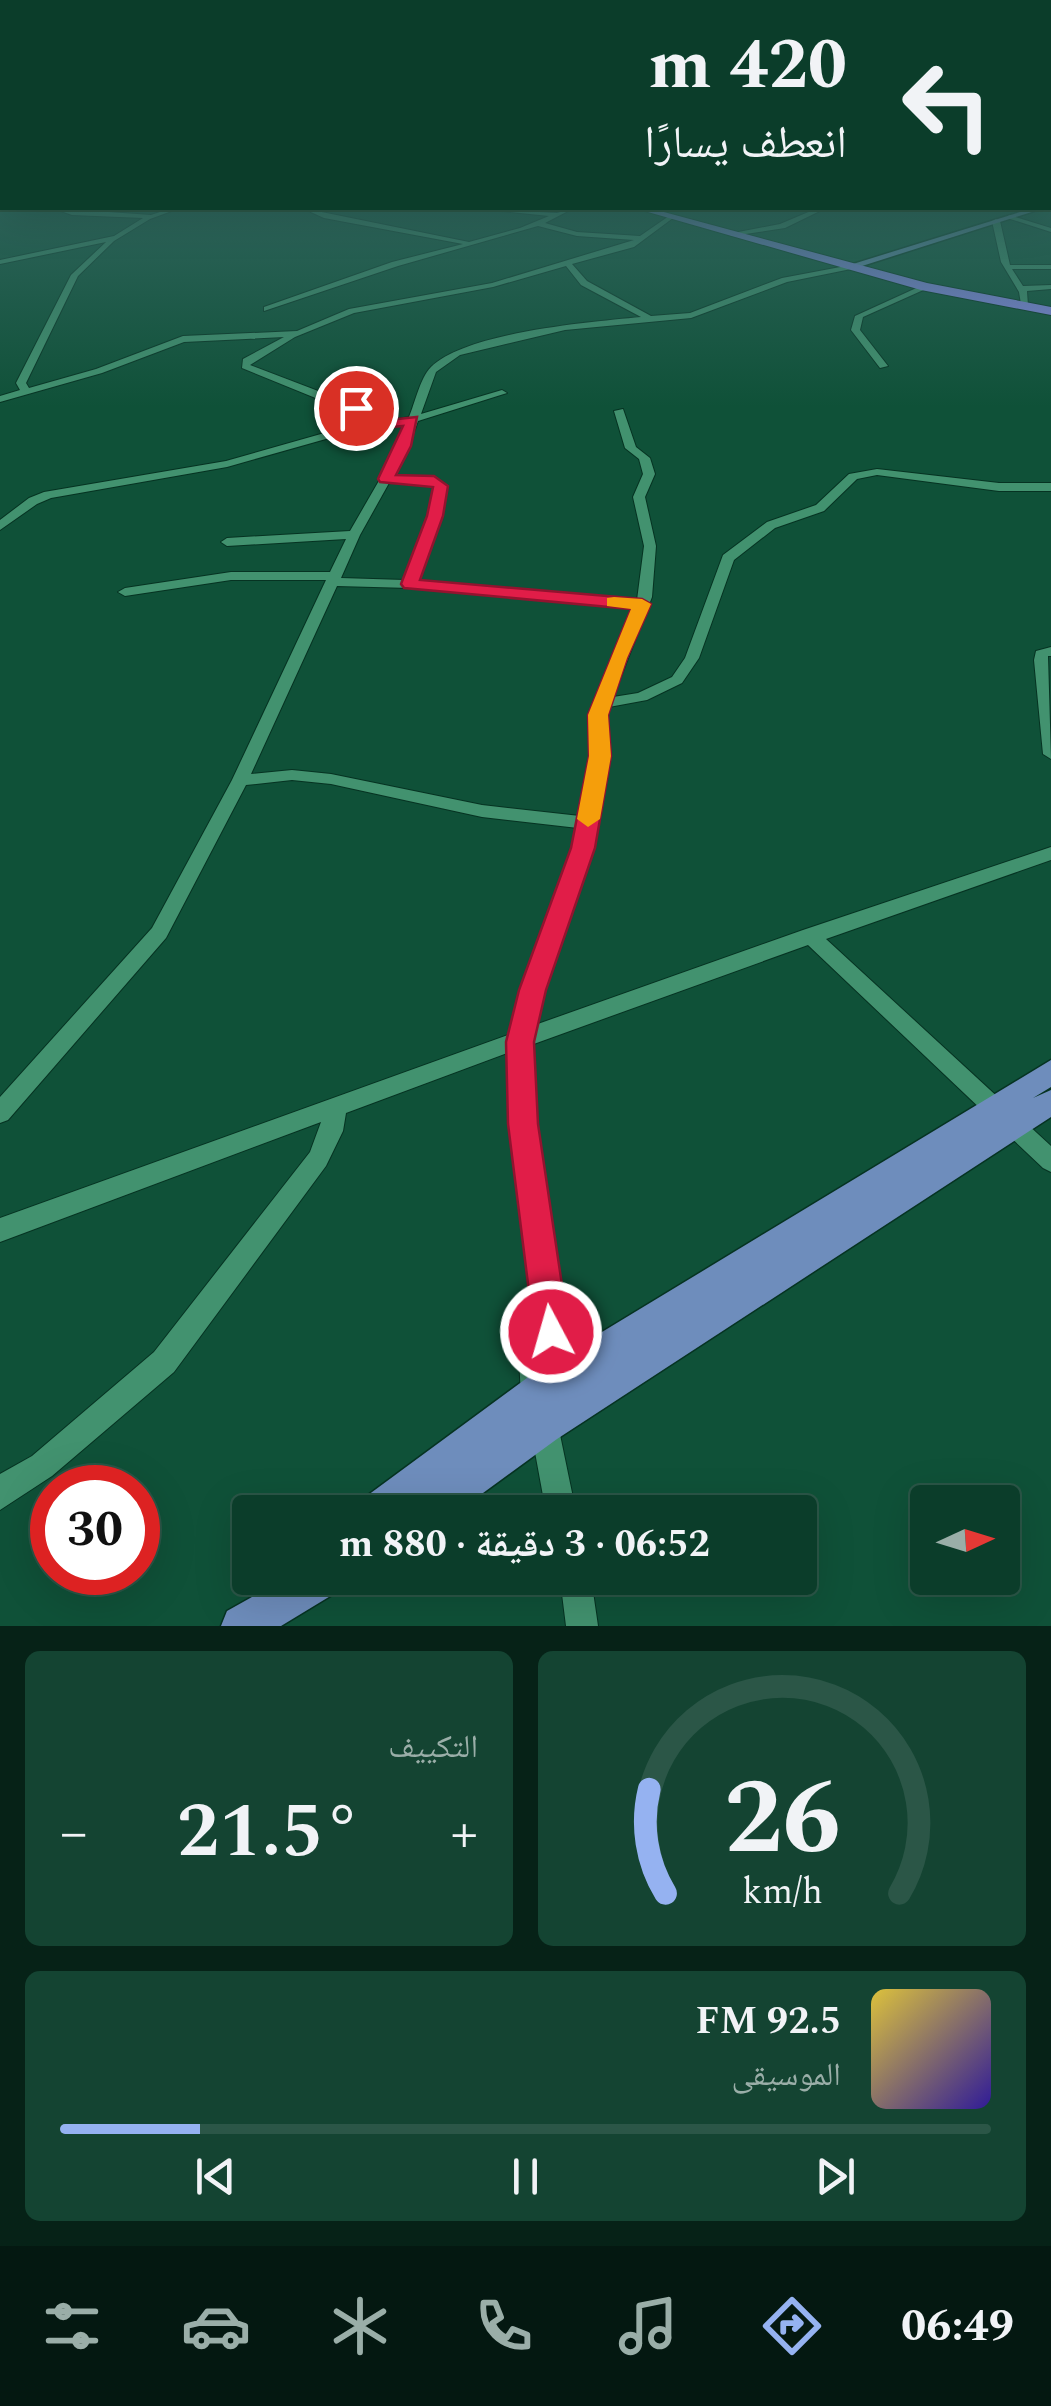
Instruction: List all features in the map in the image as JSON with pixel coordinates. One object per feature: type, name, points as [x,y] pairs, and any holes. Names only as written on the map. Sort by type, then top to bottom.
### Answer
[{"type":"highway","points":[[813,255],[916,283],[1051,310]]},
{"type":"highway","points":[[916,283],[1051,310]]},
{"type":"main road","points":[[852,265],[885,255]]},
{"type":"main road","points":[[405,1495],[1003,1117],[1051,1072]]},
{"type":"main road","points":[[1003,1117],[1051,1102]]},
{"type":"main road","points":[[445,1495],[539,1410]]},
{"type":"main road","points":[[248,1622],[277,1595]]},
{"type":"main road","points":[[248,1622],[294,1595]]},
{"type":"street","points":[[0,262],[34,255]]},
{"type":"street","points":[[26,391],[22,383],[76,275],[98,255]]},
{"type":"street","points":[[267,309],[428,255]]},
{"type":"street","points":[[384,425],[377,417],[244,364],[338,315],[422,295],[493,286],[593,255]]},
{"type":"street","points":[[1003,255],[1026,304]]},
{"type":"street","points":[[566,262],[584,283],[648,317]]},
{"type":"street","points":[[0,1113],[147,950],[240,780],[354,535],[404,446],[432,372],[457,353],[565,326],[691,315],[785,280],[852,265]]},
{"type":"street","points":[[1007,266],[1051,267]]},
{"type":"street","points":[[884,366],[855,330],[859,316],[916,283]]},
{"type":"street","points":[[1022,289],[1051,287]]},
{"type":"street","points":[[0,399],[99,372],[183,339],[298,334]]},
{"type":"street","points":[[0,526],[48,496],[226,464],[338,432],[412,420],[502,393]]},
{"type":"street","points":[[558,1495],[539,1410],[533,1359],[551,1332],[523,1124],[520,1042],[533,990],[583,848],[600,756],[598,715],[642,604],[650,546],[639,498],[648,474],[644,458],[631,448],[618,411]]},
{"type":"street","points":[[602,704],[642,697],[677,680],[692,658],[728,558],[771,525],[820,508],[853,476],[877,472],[999,487],[1051,487]]},
{"type":"street","points":[[386,479],[434,480],[440,486],[435,516],[410,584]]},
{"type":"street","points":[[226,542],[354,535]]},
{"type":"street","points":[[125,592],[231,576],[410,584],[642,604]]},
{"type":"street","points":[[1051,651],[1041,654],[1051,754]]},
{"type":"street","points":[[240,780],[292,775],[330,779],[482,810],[588,823]]},
{"type":"street","points":[[0,1230],[810,934],[1051,853]]},
{"type":"street","points":[[810,934],[1051,1161]]},
{"type":"street","points":[[0,1495],[12,1483],[42,1466],[164,1362],[318,1160],[332,1131],[335,1109]]},
{"type":"street","points":[[578,1595],[582,1626]]},
{"type":"slow traffic","points":[[588,819],[600,756],[598,715],[642,604],[614,602]]},
{"type":"route","points":[[356,408],[377,417],[384,425],[412,420],[404,446],[386,479],[434,480],[440,486],[435,516],[410,584],[642,604],[598,715],[600,756],[583,848],[533,990],[520,1042],[523,1124],[551,1332]]}]
